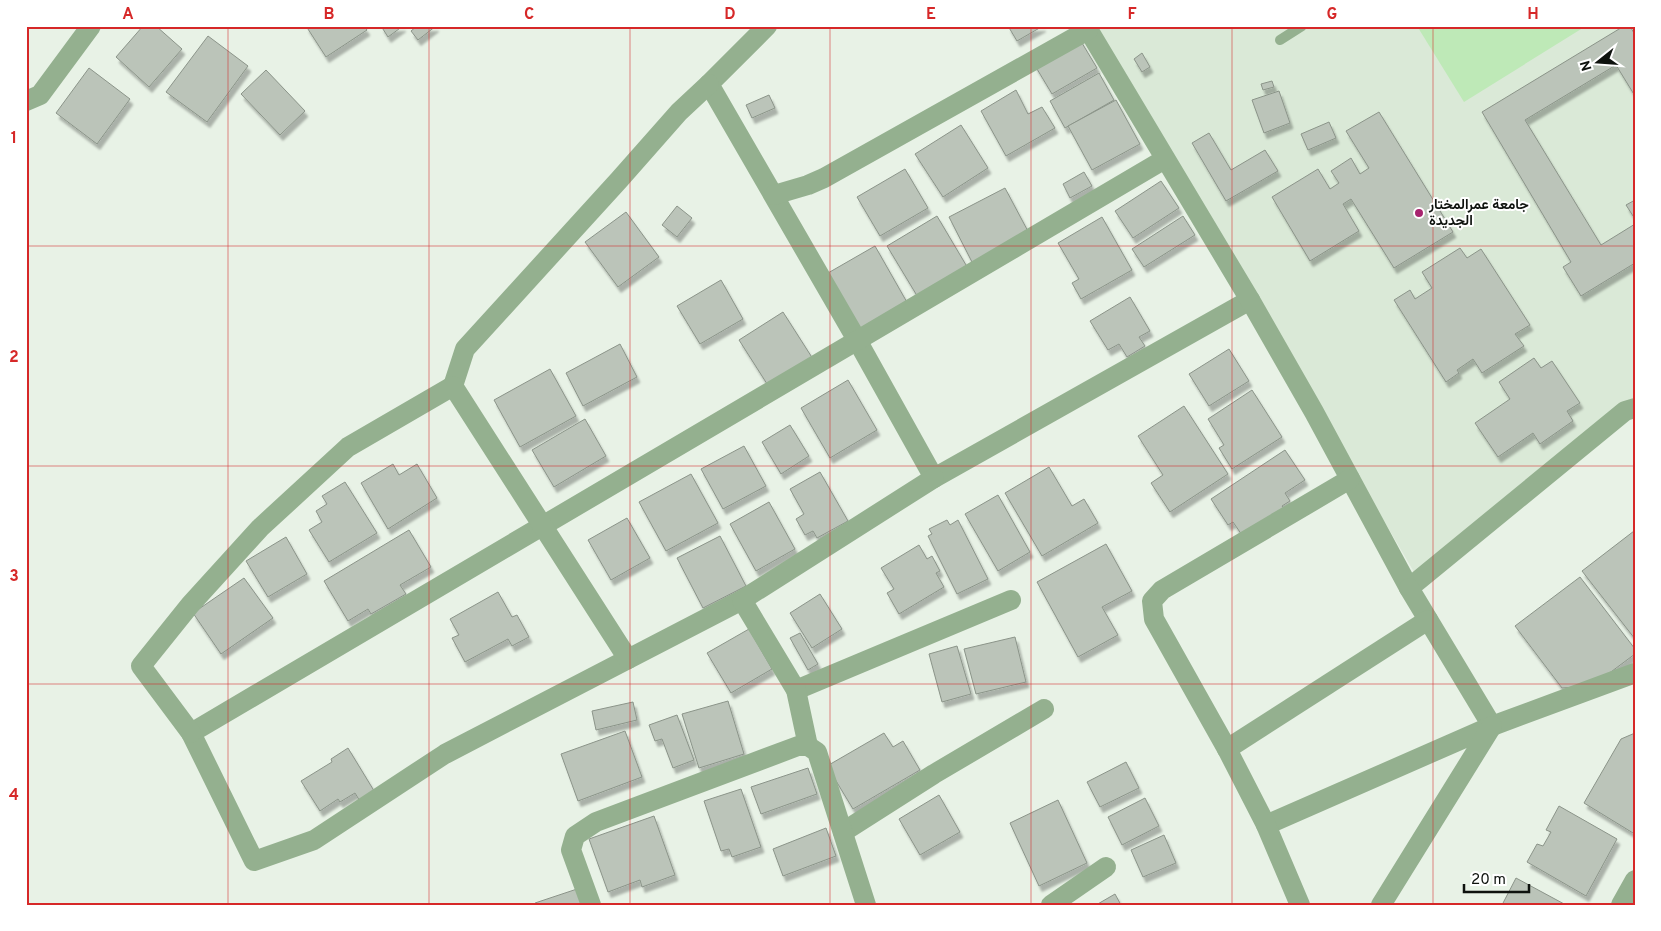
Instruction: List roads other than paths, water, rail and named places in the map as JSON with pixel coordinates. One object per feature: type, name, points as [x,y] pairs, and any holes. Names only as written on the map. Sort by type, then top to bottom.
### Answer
[{"type":"street","points":[[26,101],[40,95],[91,26]]},
{"type":"street","points":[[767,26],[679,112],[464,348],[453,386],[348,447],[260,528],[190,605],[141,666],[191,733],[254,861],[314,840],[445,754],[742,600],[934,478],[1250,300]]},
{"type":"street","points":[[774,195],[824,178],[1087,28],[1250,300],[1314,412],[1409,588],[1492,726]]},
{"type":"street","points":[[709,84],[857,340],[934,478]]},
{"type":"street","points":[[191,733],[1165,159]]},
{"type":"street","points":[[453,386],[628,660]]},
{"type":"street","points":[[1409,588],[1625,411],[1635,408]]},
{"type":"street","points":[[1300,905],[1266,825],[1227,748],[1154,619],[1152,601],[1162,590],[1350,478]]},
{"type":"street","points":[[742,600],[796,690],[808,746]]},
{"type":"street","points":[[796,690],[1011,600]]},
{"type":"street","points":[[1227,748],[1428,620]]},
{"type":"street","points":[[1266,825],[1492,726],[1635,674]]},
{"type":"street","points":[[843,832],[934,774],[1044,708]]},
{"type":"street","points":[[1381,905],[1492,726]]},
{"type":"street","points":[[591,905],[571,850],[575,836],[596,822],[798,746],[808,746],[817,752],[866,905]]},
{"type":"street","points":[[1052,905],[1106,867]]},
{"type":"street","points":[[1621,905],[1635,880]]},
{"type":"lane","points":[[1280,40],[1302,26]]},
{"type":"place","name":"جامعة عمرالمختار الجديدة","points":[[1419,213]]}]
